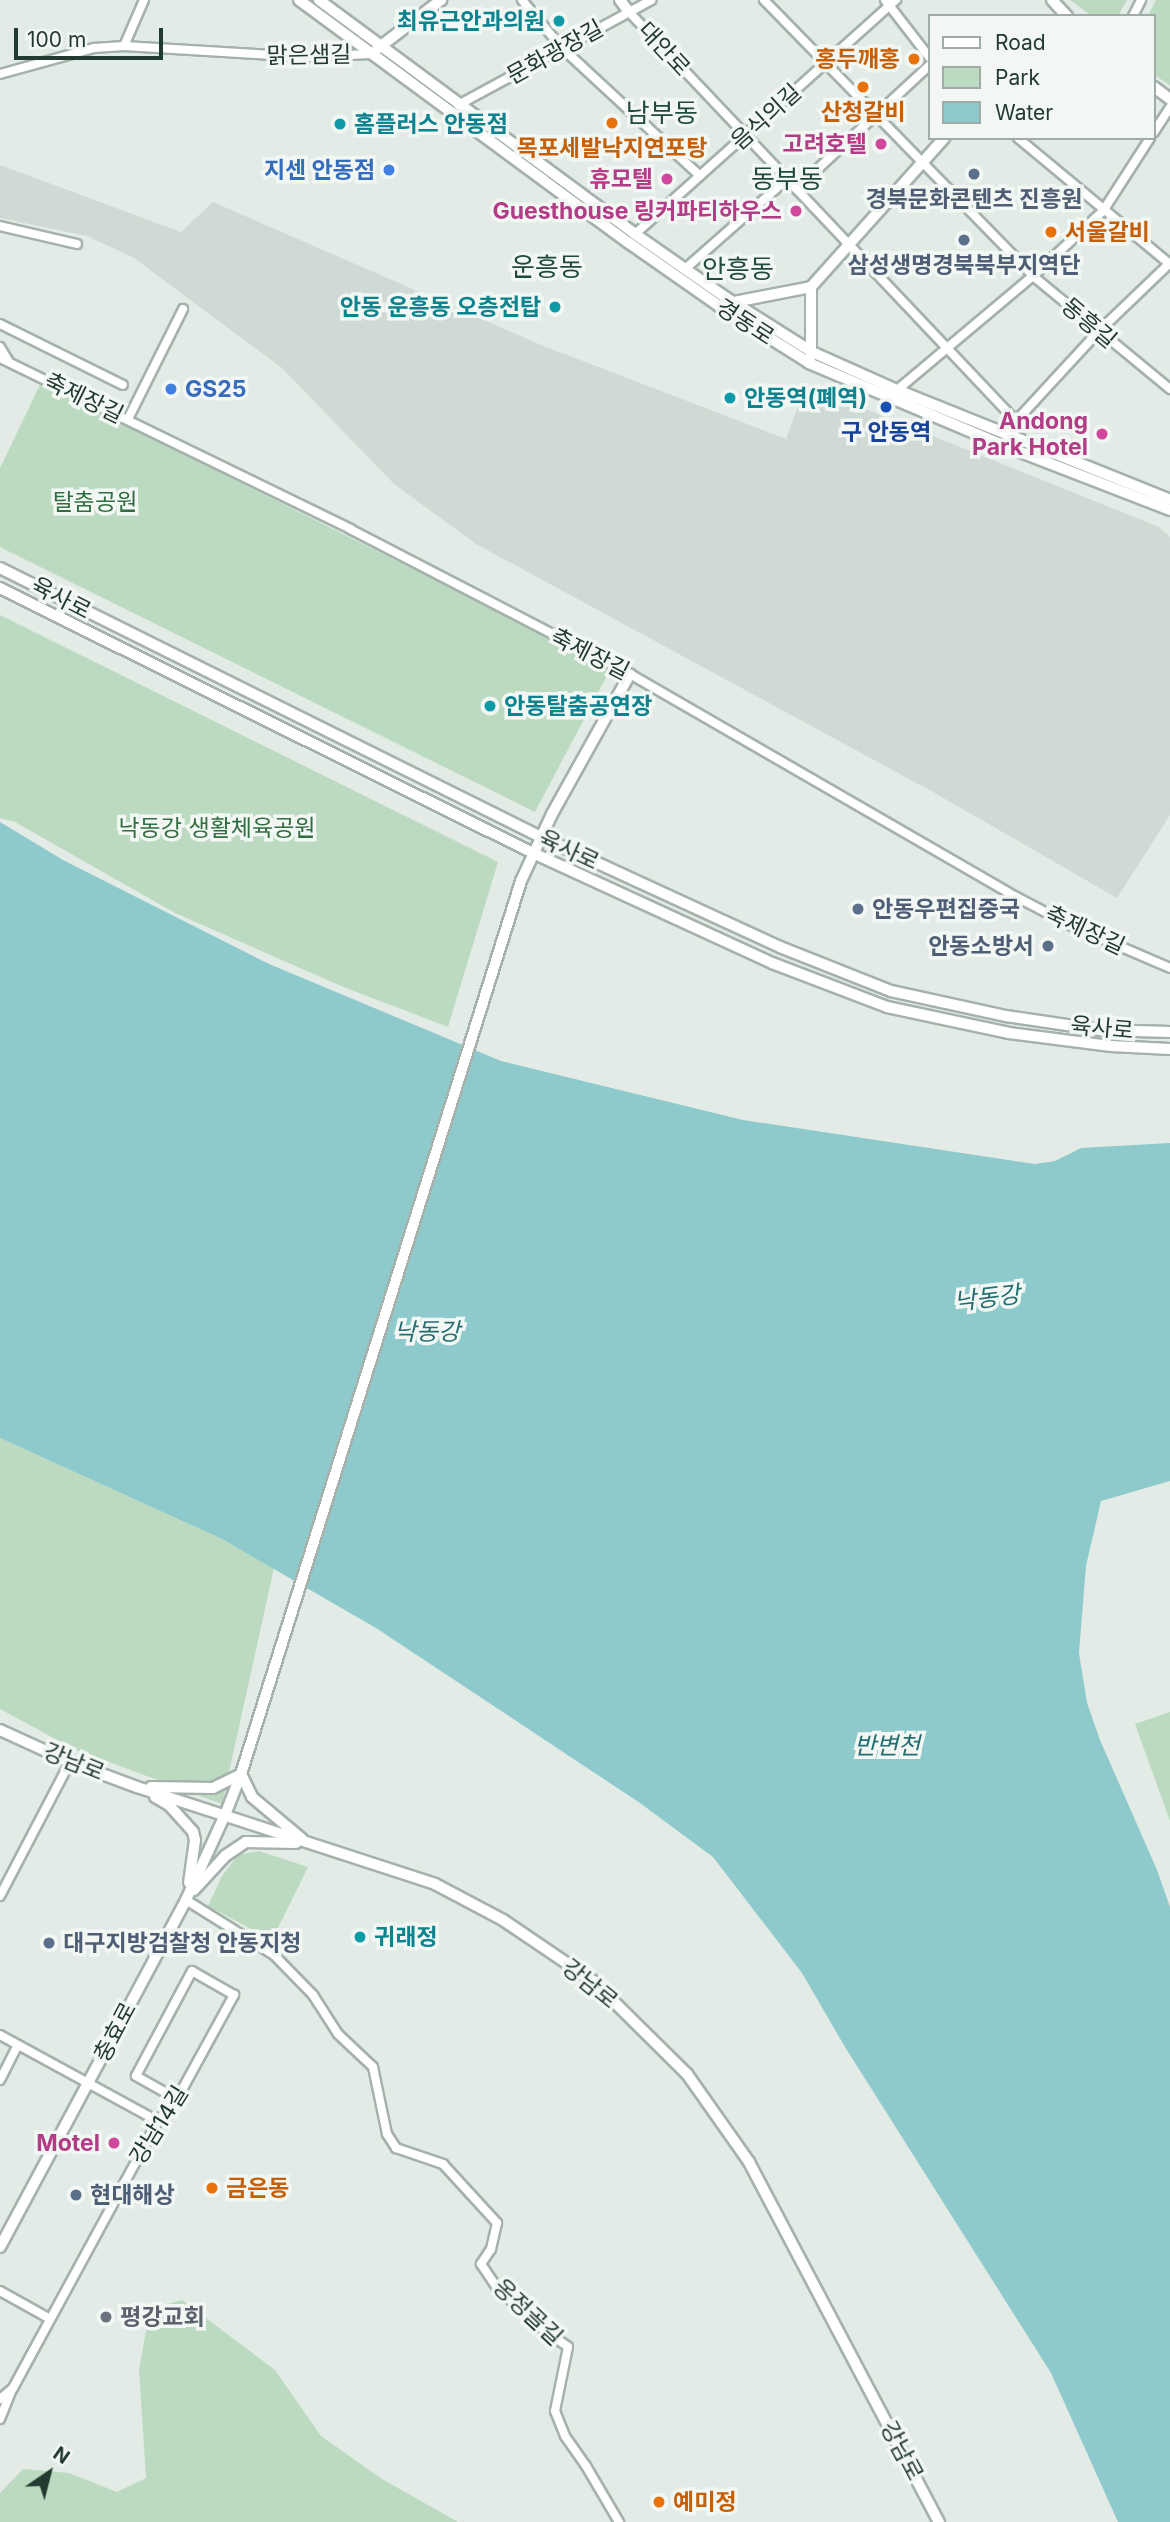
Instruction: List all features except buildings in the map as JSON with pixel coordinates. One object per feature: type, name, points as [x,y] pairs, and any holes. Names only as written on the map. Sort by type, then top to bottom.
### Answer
[{"type":"street","points":[[124,46],[144,0]]},
{"type":"street","name":"경동로","points":[[299,0],[458,105],[810,358],[897,390],[1009,442]]},
{"type":"street","name":"경동로","points":[[319,0],[375,51],[640,251],[725,310],[810,358],[1009,442],[1169,505]]},
{"type":"street","points":[[375,51],[441,0]]},
{"type":"street","points":[[522,0],[562,48],[700,176]]},
{"type":"street","name":"대안로","points":[[620,0],[1016,421]]},
{"type":"street","name":"문화광장길","points":[[458,105],[652,0]]},
{"type":"street","name":"동흥길","points":[[764,0],[1033,276],[1170,390]]},
{"type":"street","points":[[891,2],[928,55]]},
{"type":"street","name":"음식의길","points":[[635,234],[891,2]]},
{"type":"street","name":"맑은샘길","points":[[0,74],[94,48],[124,46],[291,57],[375,51]]},
{"type":"street","points":[[796,189],[928,67]]},
{"type":"street","points":[[1156,129],[1170,107]]},
{"type":"street","points":[[734,302],[811,287],[942,140]]},
{"type":"street","points":[[1009,442],[1016,421],[1098,332],[1170,264],[1020,140]]},
{"type":"street","points":[[897,390],[1033,276],[1103,211],[1149,140]]},
{"type":"street","points":[[685,269],[787,179]]},
{"type":"street","points":[[0,226],[77,243]]},
{"type":"street","points":[[810,358],[811,287]]},
{"type":"street","points":[[128,419],[183,309]]},
{"type":"street","points":[[0,324],[123,385]]},
{"type":"street","points":[[0,347],[9,362]]},
{"type":"street","name":"축제장길","points":[[0,358],[128,419],[630,674],[1007,892],[1068,924],[1170,968]]},
{"type":"street","name":"육사로","points":[[0,568],[541,837],[780,947],[891,991],[1062,1025],[1101,1030],[1170,1032]]},
{"type":"street","name":"육사로","points":[[0,588],[533,853],[772,963],[887,1007],[1009,1033],[1111,1046],[1170,1049]]},
{"type":"street","points":[[533,853],[630,674]]},
{"type":"street","name":"충효로","points":[[0,2247],[186,1900],[241,1774],[521,881],[533,853]]},
{"type":"street","name":"강남로","points":[[0,1730],[70,1762],[137,1787],[435,1884],[503,1920],[593,1981],[687,2074],[749,2162],[939,2522]]},
{"type":"street","points":[[0,1896],[70,1762]]},
{"type":"street","points":[[137,1787],[214,1788],[241,1774],[252,1797],[307,1843]]},
{"type":"street","points":[[137,1787],[169,1805],[193,1832],[194,1852],[186,1900]]},
{"type":"street","points":[[186,1900],[225,1856],[246,1842],[307,1843]]},
{"type":"street","name":"옹정골길","points":[[186,1900],[274,1955],[313,1994],[338,2034],[373,2067],[387,2134],[396,2148],[443,2164],[497,2222],[491,2249],[481,2264],[497,2288],[544,2330],[568,2347],[555,2411],[565,2436],[619,2522]]},
{"type":"street","name":"강남14길","points":[[0,2399],[13,2388],[158,2121],[177,2099],[234,1995],[192,1971],[136,2076],[177,2099]]},
{"type":"street","points":[[0,2035],[158,2121]]},
{"type":"street","points":[[0,2080],[18,2045]]},
{"type":"street","points":[[0,2291],[50,2319]]},
{"type":"street","points":[[0,2419],[13,2388]]},
{"type":"shaded area","points":[[0,165],[181,232],[213,202],[541,345],[786,439],[806,385],[1159,527],[1170,537],[1170,815],[1117,898],[933,792],[476,544],[394,484],[282,368],[134,258],[87,236],[0,218]]},
{"type":"green space","points":[[1070,0],[1127,0],[1119,14],[1089,14]]},
{"type":"green space","points":[[1156,0],[1170,0],[1170,85],[1156,76],[1156,14],[1149,14]]},
{"type":"green space","name":"탈춤공원","points":[[41,383],[611,668],[535,812],[0,547],[0,468]]},
{"type":"green space","name":"낙동강 생활체육공원","points":[[0,615],[498,862],[448,1027],[341,986],[175,913],[15,822],[0,818]]},
{"type":"green space","points":[[0,1438],[222,1539],[274,1568],[222,1804],[74,1749],[0,1709]]},
{"type":"green space","points":[[1170,1712],[1170,1821],[1135,1724]]},
{"type":"green space","points":[[259,1851],[308,1867],[272,1940],[208,1906],[222,1876],[238,1855]]},
{"type":"green space","points":[[182,2300],[275,2370],[321,2436],[382,2479],[458,2522],[0,2522],[0,2493],[23,2469],[69,2473],[117,2492],[146,2478],[139,2370],[150,2309]]},
{"type":"water","name":"낙동강","points":[[0,822],[63,860],[269,964],[501,1061],[743,1120],[1035,1164],[1055,1161],[1081,1148],[1170,1143],[1170,1481],[1101,1501],[1086,1566],[1079,1653],[1087,1703],[1100,1740],[1157,1870],[1170,1907],[1170,2522],[1118,2522],[1051,2373],[845,2047],[802,1973],[713,1857],[640,1803],[376,1628],[222,1539],[0,1438]]},
{"type":"place","name":"최유근안과의원","points":[[559,21]]},
{"type":"place","name":"홍두깨홍","points":[[914,59]]},
{"type":"place","name":"산청갈비","points":[[863,87]]},
{"type":"place","name":"목포세발낙지연포탕","points":[[612,123]]},
{"type":"place","name":"홈플러스 안동점","points":[[340,124]]},
{"type":"place","name":"고려호텔","points":[[881,144]]},
{"type":"place","name":"지센 안동점","points":[[389,170]]},
{"type":"place","name":"경북문화콘텐츠 진흥원","points":[[974,174]]},
{"type":"place","name":"휴모텔","points":[[667,179]]},
{"type":"place","name":"Guesthouse 링커파티하우스","points":[[796,211]]},
{"type":"place","name":"서울갈비","points":[[1051,232]]},
{"type":"place","name":"삼성생명경북북부지역단","points":[[964,240]]},
{"type":"place","name":"안동 운흥동 오층전탑","points":[[555,307]]},
{"type":"place","name":"GS25","points":[[171,389]]},
{"type":"place","name":"안동역(폐역)","points":[[730,398]]},
{"type":"place","name":"구 안동역","points":[[886,407]]},
{"type":"place","name":"Andong Park Hotel","points":[[1102,434]]},
{"type":"place","name":"안동탈춤공연장","points":[[490,706]]},
{"type":"place","name":"안동우편집중국","points":[[858,909]]},
{"type":"place","name":"안동소방서","points":[[1048,946]]},
{"type":"place","name":"귀래정","points":[[360,1937]]},
{"type":"place","name":"대구지방검찰청 안동지청","points":[[49,1943]]},
{"type":"place","name":"Motel","points":[[114,2143]]},
{"type":"place","name":"금은동","points":[[212,2188]]},
{"type":"place","name":"현대해상","points":[[76,2195]]},
{"type":"place","name":"평강교회","points":[[106,2317]]},
{"type":"place","name":"예미정","points":[[659,2502]]},
{"type":"district","name":"남부동","points":[[662,113]]},
{"type":"district","name":"동부동","points":[[787,179]]},
{"type":"district","name":"운흥동","points":[[547,267]]},
{"type":"district","name":"안흥동","points":[[738,269]]},
{"type":"water label","name":"반변천","points":[[887,1746]]}]
